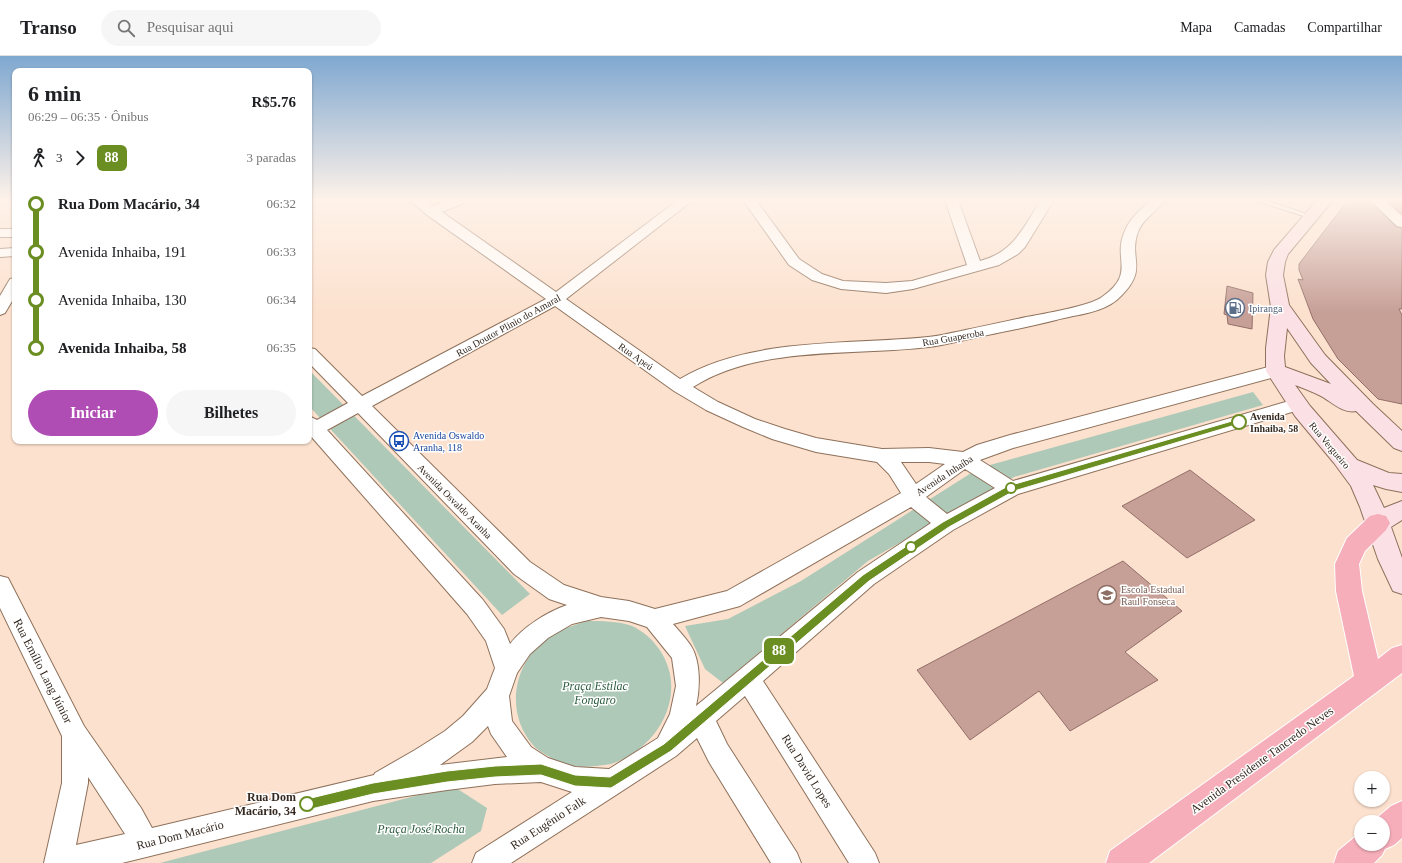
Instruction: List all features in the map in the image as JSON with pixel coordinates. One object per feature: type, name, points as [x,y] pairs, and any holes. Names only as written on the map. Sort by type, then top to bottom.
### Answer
[{"type":"highway","points":[[1369,682],[1349,591],[1347,564],[1356,545],[1378,523]]},
{"type":"highway","name":"Avenida Presidente Tancredo Neves","points":[[1122,863],[1402,657]]},
{"type":"highway","points":[[1390,828],[1402,817]]},
{"type":"highway","points":[[1350,863],[1363,851]]},
{"type":"main road","points":[[1294,238],[1280,253],[1275,264],[1274,273],[1280,305],[1276,371],[1326,390],[1353,407],[1401,442]]},
{"type":"main road","points":[[1280,305],[1318,359],[1366,409],[1401,442]]},
{"type":"main road","name":"Rua Vergueiro","points":[[1276,371],[1296,405],[1349,466],[1373,507],[1394,570],[1402,583]]},
{"type":"main road","points":[[1349,466],[1386,481],[1402,483]]},
{"type":"main road","points":[[1378,523],[1402,510]]},
{"type":"street","name":"Rua Apeú","points":[[469,238],[680,387],[712,406],[749,423],[816,445],[882,456],[929,455],[965,459],[1011,488]]},
{"type":"street","name":"Rua Doutor Plinio do Amaral","points":[[312,425],[360,405],[557,299],[638,238]]},
{"type":"street","points":[[776,238],[794,262],[817,277],[841,285],[886,288],[913,286],[994,262],[1013,251],[1025,238]]},
{"type":"street","points":[[964,238],[975,268]]},
{"type":"street","name":"Rua Guaperoba","points":[[680,387],[701,374],[720,366],[758,357],[820,349],[930,342],[1037,320],[1101,304],[1108,300],[1121,287],[1129,275],[1131,268],[1128,251],[1129,238]]},
{"type":"street","points":[[0,253],[12,252]]},
{"type":"street","points":[[0,310],[12,288]]},
{"type":"street","name":"Avenida Osvaldo Aranha","points":[[312,356],[522,568],[557,592],[601,607]]},
{"type":"street","name":"Avenida Inhaíba","points":[[655,619],[732,599],[913,496],[965,459],[984,450],[1276,371]]},
{"type":"street","points":[[667,747],[682,715],[688,686],[683,654],[655,619],[629,610],[601,607],[567,615],[540,630],[522,647],[506,668],[497,696],[500,725],[522,756],[541,769],[575,780],[611,782],[667,747],[866,578],[946,524],[1011,488],[1296,405]]},
{"type":"street","points":[[312,425],[475,607],[496,636],[506,668]]},
{"type":"street","points":[[882,456],[891,462],[898,470],[913,496],[946,524]]},
{"type":"street","name":"Rua Emílio Lang Júnior","points":[[0,586],[75,735],[131,818],[145,844]]},
{"type":"street","name":"Rua David Lopes","points":[[748,679],[865,863]]},
{"type":"street","name":"Rua Dom Macário","points":[[373,788],[433,754],[458,736],[478,718],[497,696]]},
{"type":"street","points":[[702,718],[718,753],[787,863]]},
{"type":"street","name":"Rua Emílio Lang Júnior","points":[[58,863],[75,783],[75,735]]},
{"type":"street","name":"Rua Dom Macário","points":[[58,863],[145,844],[373,788],[495,771],[541,769]]},
{"type":"street","name":"Rua Eugênio Falk","points":[[486,863],[611,782]]},
{"type":"green space","points":[[312,373],[530,594],[502,615],[312,409]]},
{"type":"green space","points":[[1253,392],[1263,405],[1014,477],[868,561],[723,683],[705,669],[685,626],[728,619],[801,581],[979,468]]},
{"type":"green space","name":"Praça Estilac Fongaro","points":[[587,621],[621,623],[632,626],[644,633],[659,649],[668,666],[671,683],[670,701],[664,717],[655,733],[643,746],[628,757],[611,764],[584,767],[571,766],[559,762],[542,753],[535,747],[524,733],[519,719],[516,705],[516,691],[519,677],[525,664],[533,652],[544,641],[564,629]]},
{"type":"green space","name":"Praça José Rocha","points":[[453,786],[487,808],[481,831],[431,863],[160,863]]},
{"type":"building","points":[[1319,238],[1402,238],[1402,309],[1399,309],[1402,315],[1402,404],[1378,399],[1338,359],[1313,319],[1298,279],[1303,280],[1299,270],[1299,264]]},
{"type":"building","name":"Ipiranga","points":[[1227,286],[1253,293],[1252,329],[1228,324],[1227,315],[1224,314]]},
{"type":"building","points":[[1190,470],[1255,520],[1187,558],[1122,506]]},
{"type":"building","points":[[1123,561],[1182,611],[1125,652],[1158,680],[1070,731],[1039,691],[970,740],[917,670]]},
{"type":"bus line","name":"88","points":[[307,804],[373,788],[495,771],[541,769],[575,780],[611,782],[667,747],[866,578],[946,524],[1011,488],[1148,447],[1239,422]]},
{"type":"place","name":"Ipiranga","points":[[1235,308]]},
{"type":"place","name":"Avenida Inhaiba, 58","points":[[1239,422]]},
{"type":"place","name":"Avenida Oswaldo Aranha, 118","points":[[399,441]]},
{"type":"place","name":"Escola Estadual Raul Fonseca","points":[[1107,595]]},
{"type":"place","name":"Rua Dom Macário, 34","points":[[307,804]]}]
